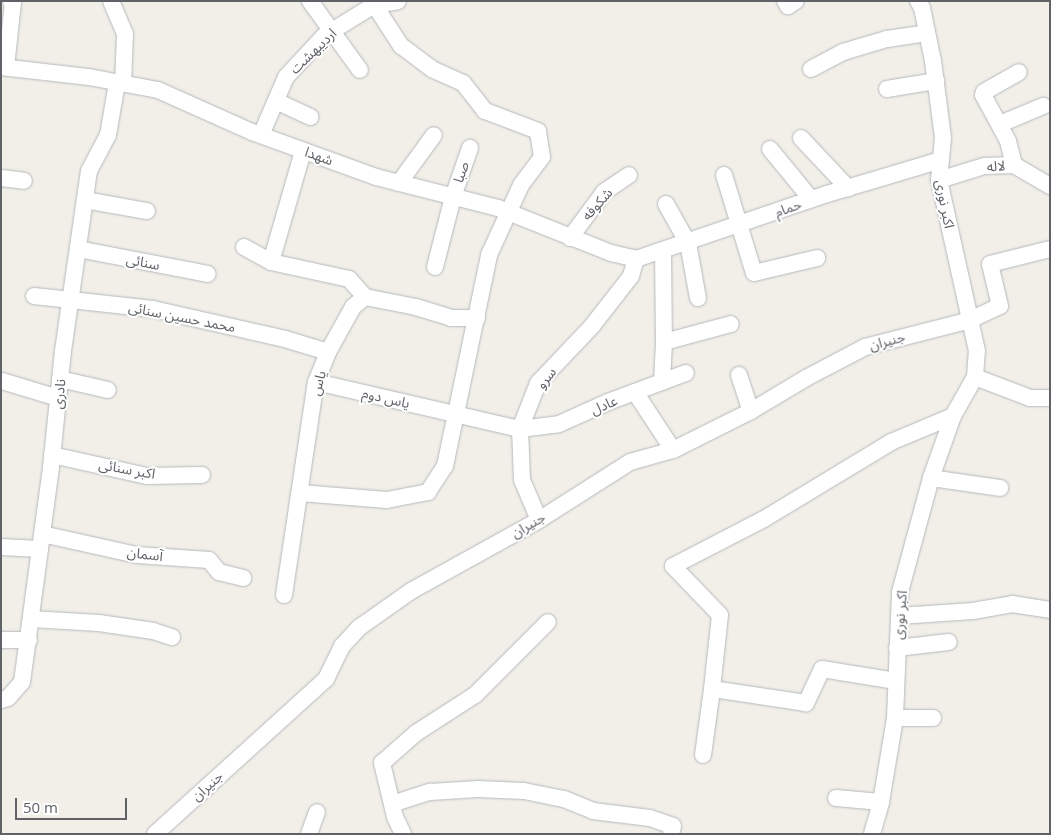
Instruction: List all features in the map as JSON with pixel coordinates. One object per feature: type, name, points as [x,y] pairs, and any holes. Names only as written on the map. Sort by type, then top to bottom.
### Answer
[{"type":"street","name":"نادری","points":[[1,700],[8,698],[22,682],[32,619],[60,379],[89,171],[108,135],[120,83],[125,34],[111,1]]},
{"type":"street","points":[[310,1],[360,70]]},
{"type":"street","name":"اردیبهشت","points":[[261,135],[286,77],[330,30],[373,3],[398,1]]},
{"type":"street","points":[[785,1],[788,6],[796,1]]},
{"type":"street","points":[[4,67],[14,2]]},
{"type":"street","points":[[300,493],[387,500],[428,492],[445,466],[489,255],[521,184],[542,157],[538,131],[485,111],[463,83],[432,69],[401,46],[373,3]]},
{"type":"street","name":"اکبر نوری","points":[[872,834],[881,802],[895,718],[900,592],[931,478],[953,416],[975,377],[976,351],[939,180],[943,138],[936,81],[927,33],[925,4]]},
{"type":"street","points":[[811,69],[843,52],[887,39],[927,33]]},
{"type":"street","name":"شهدا","points":[[4,67],[158,90],[261,135],[376,177],[508,212],[611,254],[636,259]]},
{"type":"street","points":[[1014,165],[1008,141],[983,95],[984,92],[1019,72]]},
{"type":"street","points":[[887,89],[936,81]]},
{"type":"street","points":[[276,101],[310,116]]},
{"type":"street","points":[[1000,124],[1043,106]]},
{"type":"street","points":[[400,183],[434,135]]},
{"type":"street","points":[[801,138],[848,188]]},
{"type":"street","name":"صبا","points":[[435,267],[453,197],[470,148]]},
{"type":"street","points":[[770,149],[811,199]]},
{"type":"street","points":[[271,262],[303,151]]},
{"type":"street","name":"حمام","points":[[636,259],[688,243],[811,199],[941,160]]},
{"type":"street","name":"لاله","points":[[939,180],[984,166],[1014,165],[1050,186]]},
{"type":"street","name":"شکوفه","points":[[570,238],[604,192],[629,174]]},
{"type":"street","points":[[724,175],[754,273],[818,258]]},
{"type":"street","points":[[1,178],[24,181]]},
{"type":"street","points":[[85,200],[147,211]]},
{"type":"street","points":[[666,204],[688,243],[698,298]]},
{"type":"street","points":[[244,247],[271,262],[349,279],[365,297],[416,307],[451,318],[477,318]]},
{"type":"street","name":"سنائی","points":[[78,249],[208,274]]},
{"type":"street","name":"جنیران","points":[[155,834],[326,679],[342,646],[360,627],[411,591],[539,520],[630,462],[673,450],[751,410],[865,347],[970,320],[1000,306],[990,264],[1050,249]]},
{"type":"street","points":[[662,382],[664,342],[663,251]]},
{"type":"street","name":"سرو","points":[[539,520],[522,480],[520,429],[538,383],[592,326],[631,276],[636,259]]},
{"type":"street","name":"محمد حسین سنائی","points":[[34,296],[153,309],[285,339],[328,352]]},
{"type":"street","name":"یاس","points":[[284,595],[316,382],[328,352],[353,307],[365,297]]},
{"type":"street","points":[[664,342],[731,324]]},
{"type":"street","name":"عادل","points":[[520,429],[559,424],[635,392],[686,374]]},
{"type":"street","points":[[739,375],[751,410]]},
{"type":"street","points":[[975,377],[1030,398],[1050,398]]},
{"type":"street","points":[[60,379],[108,390]]},
{"type":"street","points":[[2,381],[58,398]]},
{"type":"street","name":"یاس دوم","points":[[316,382],[520,429]]},
{"type":"street","points":[[635,392],[673,450]]},
{"type":"street","points":[[703,755],[720,615],[674,566],[764,519],[891,442],[953,416]]},
{"type":"street","name":"اکبر سنائی","points":[[52,455],[147,476],[202,475]]},
{"type":"street","points":[[931,478],[1000,488]]},
{"type":"street","name":"آسمان","points":[[1,547],[42,542],[137,555],[209,560],[219,572],[244,578]]},
{"type":"street","points":[[899,616],[973,610],[1012,604],[1050,610]]},
{"type":"street","points":[[32,619],[99,623],[153,631],[172,637]]},
{"type":"street","points":[[403,834],[392,804],[382,763],[416,733],[474,695],[548,622]]},
{"type":"street","points":[[1,640],[29,640]]},
{"type":"street","points":[[897,648],[949,642]]},
{"type":"street","points":[[712,689],[806,703],[822,669],[896,681]]},
{"type":"street","points":[[895,718],[934,718]]},
{"type":"street","points":[[392,804],[430,792],[478,789],[524,791],[564,799],[593,810],[650,818],[673,826],[671,834]]},
{"type":"street","points":[[836,798],[881,802]]},
{"type":"street","points":[[309,834],[317,812]]}]
